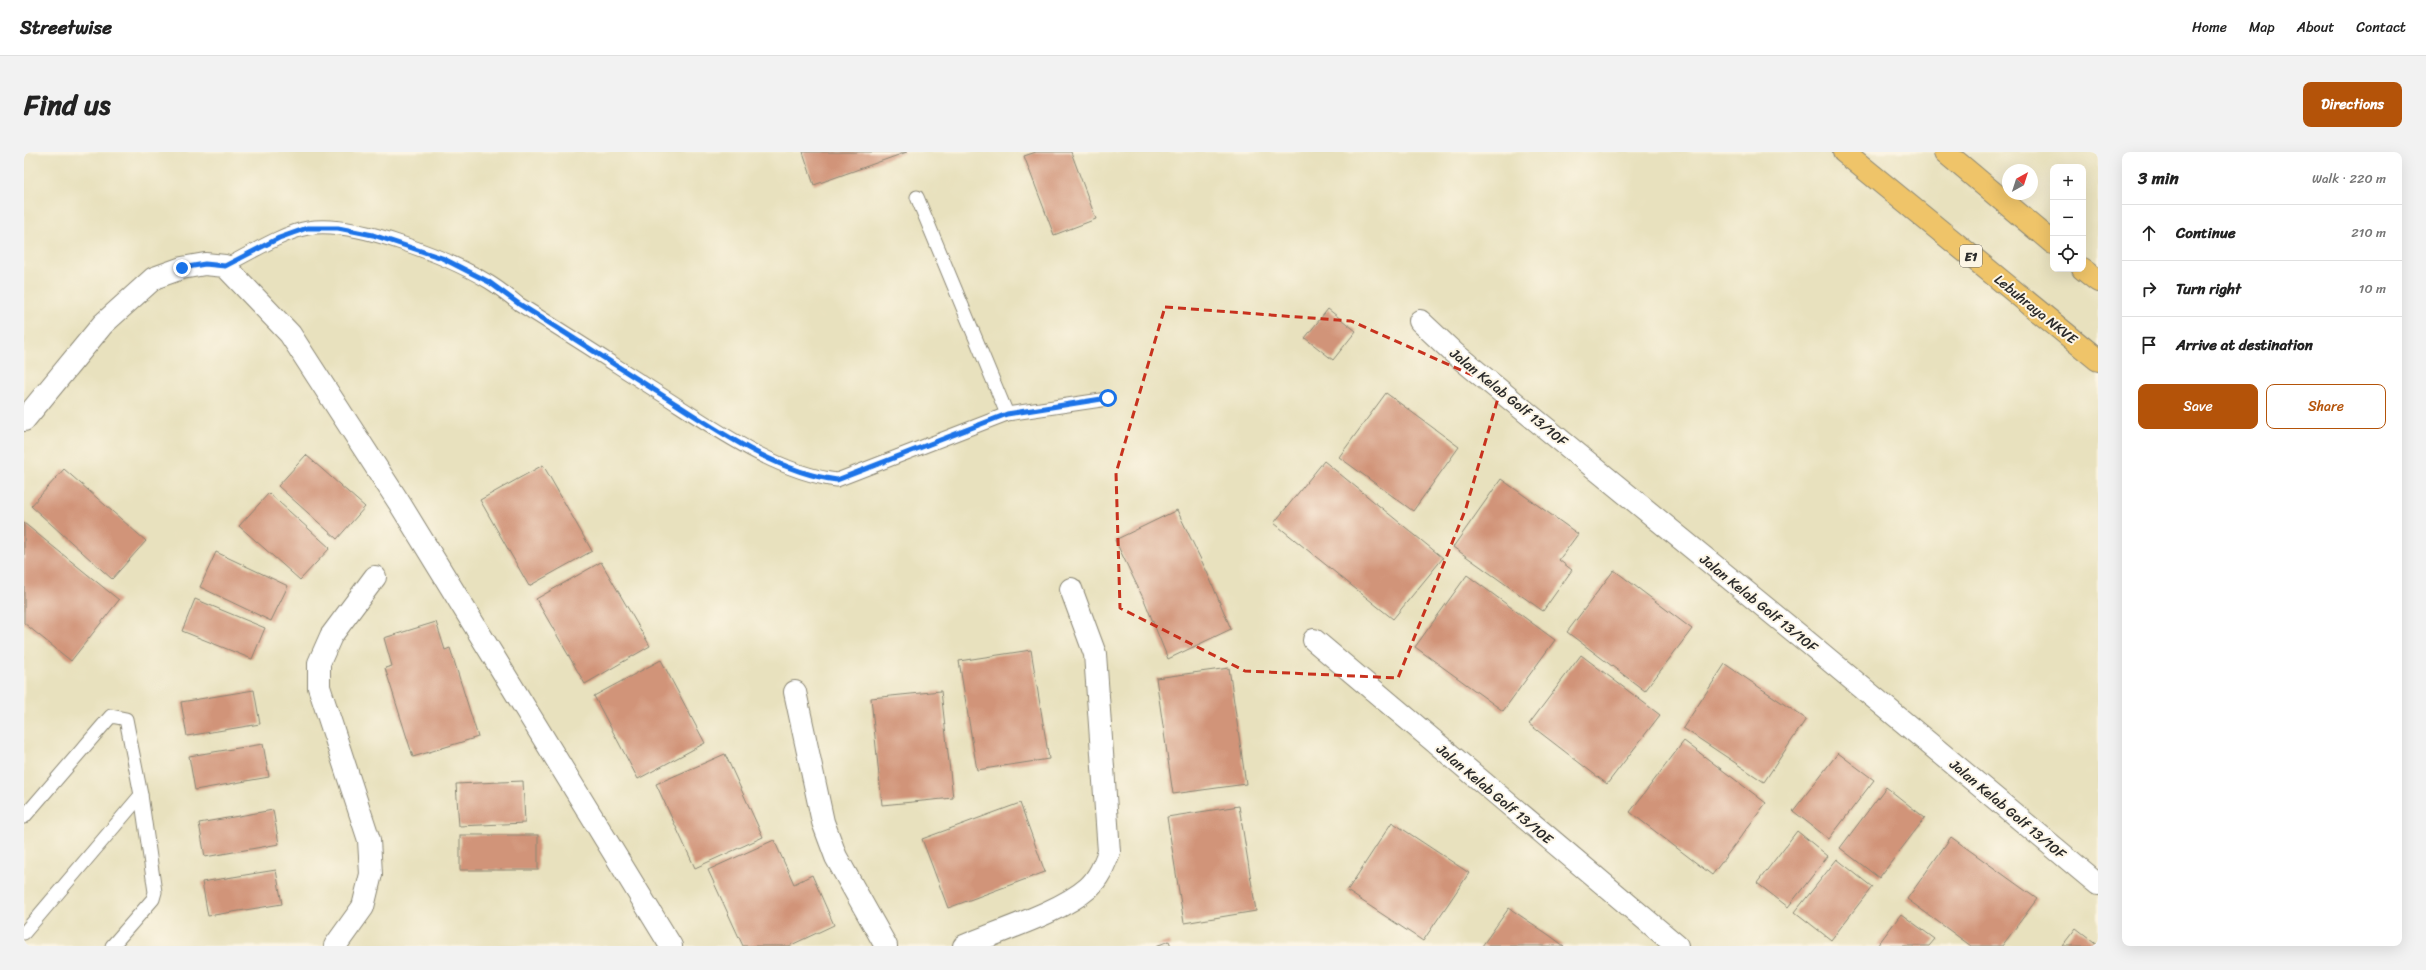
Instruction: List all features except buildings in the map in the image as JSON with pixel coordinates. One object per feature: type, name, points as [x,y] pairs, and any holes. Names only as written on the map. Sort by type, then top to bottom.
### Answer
[{"type":"highway","name":"Lebuhraya NKVE","points":[[1844,152],[2098,360]]},
{"type":"highway","points":[[1945,152],[2050,240]]},
{"type":"highway","points":[[2086,271],[2098,281]]},
{"type":"street","points":[[24,420],[103,324],[154,278],[182,268],[205,264],[225,266],[290,334],[400,504],[671,946]]},
{"type":"street","name":"Jalan Kelab Golf 13/10F","points":[[1420,321],[1454,353],[1811,645],[2098,884]]},
{"type":"street","points":[[335,946],[363,907],[371,874],[369,840],[318,687],[320,662],[331,636],[375,577]]},
{"type":"street","points":[[964,946],[1072,901],[1089,887],[1102,870],[1109,852],[1095,654],[1071,589]]},
{"type":"street","name":"Jalan Kelab Golf 13/10E","points":[[1314,640],[1677,946]]},
{"type":"street","points":[[795,692],[823,822],[836,857],[886,946]]},
{"type":"lane","points":[[917,197],[1007,414]]},
{"type":"lane","points":[[225,266],[279,238],[307,228],[338,228],[373,235],[442,258],[489,282],[519,304],[719,431],[792,470],[821,478],[837,480],[1007,414],[1108,398]]},
{"type":"lane","points":[[24,818],[111,716],[119,716],[126,719],[141,795],[155,892],[153,898],[112,946]]},
{"type":"lane","points":[[24,933],[141,795]]},
{"type":"highlighted area","points":[[1165,307],[1351,321],[1501,388],[1466,508],[1398,678],[1245,671],[1120,608],[1116,473]]},
{"type":"route","points":[[182,268],[205,264],[225,266],[279,238],[307,228],[338,228],[373,235],[442,258],[489,282],[519,304],[719,431],[792,470],[821,478],[837,480],[1007,414],[1108,398]]}]
